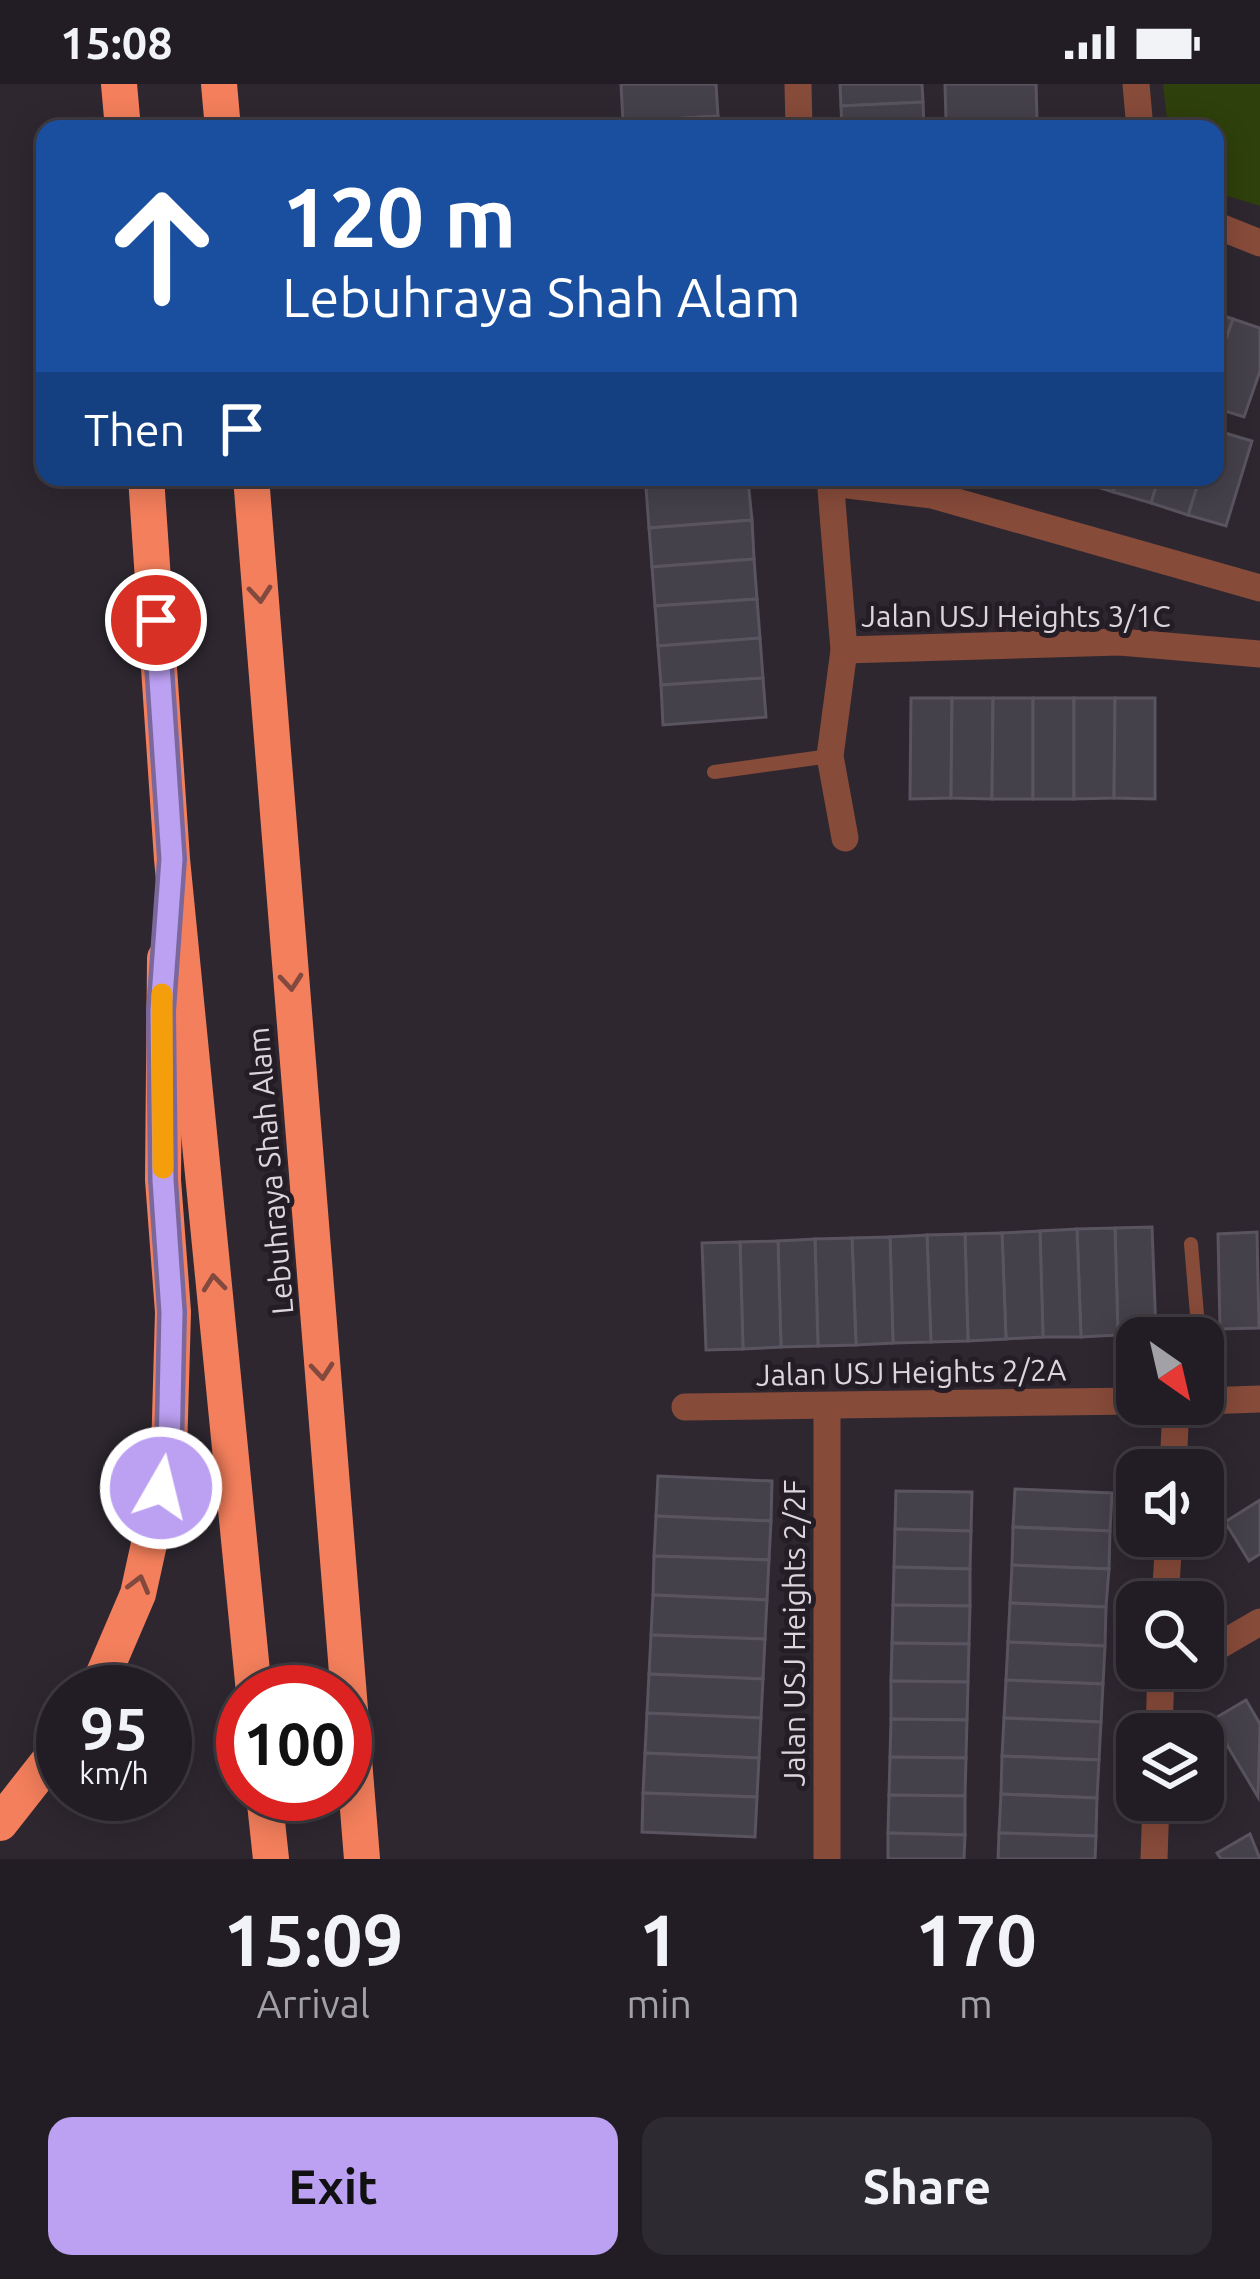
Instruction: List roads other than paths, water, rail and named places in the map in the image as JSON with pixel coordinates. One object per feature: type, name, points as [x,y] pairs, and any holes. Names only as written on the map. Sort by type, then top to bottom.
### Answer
[{"type":"highway","points":[[119,84],[121,120]]},
{"type":"highway","points":[[219,84],[222,120]]},
{"type":"highway","points":[[147,486],[172,859],[251,1665]]},
{"type":"highway","name":"Lebuhraya Shah Alam","points":[[252,486],[362,1859]]},
{"type":"highway","points":[[108,1665],[138,1594],[169,1453],[172,1312],[163,1180],[161,1011],[172,859]]},
{"type":"highway","points":[[0,1823],[36,1777]]},
{"type":"highway","points":[[267,1821],[271,1859]]},
{"type":"street","points":[[798,84],[799,120]]},
{"type":"street","points":[[1136,84],[1139,120]]},
{"type":"street","points":[[1224,229],[1260,243]]},
{"type":"street","points":[[831,486],[844,650],[830,756],[844,838]]},
{"type":"street","name":"Jalan USJ Heights 3/1C","points":[[871,486],[932,495],[1260,588]]},
{"type":"street","name":"Jalan USJ Heights 3/1C","points":[[844,650],[1120,642],[1260,654]]},
{"type":"street","points":[[1224,1400],[1260,1399]]},
{"type":"street","name":"Jalan USJ Heights 2/2A","points":[[685,1407],[1116,1402]]},
{"type":"street","name":"Jalan USJ Heights 2/2F","points":[[827,1406],[827,1859]]},
{"type":"street","points":[[1224,1642],[1260,1622]]},
{"type":"street","points":[[1154,1859],[1155,1821]]},
{"type":"lane","points":[[714,772],[830,756]]},
{"type":"lane","points":[[1191,1244],[1197,1317]]}]
